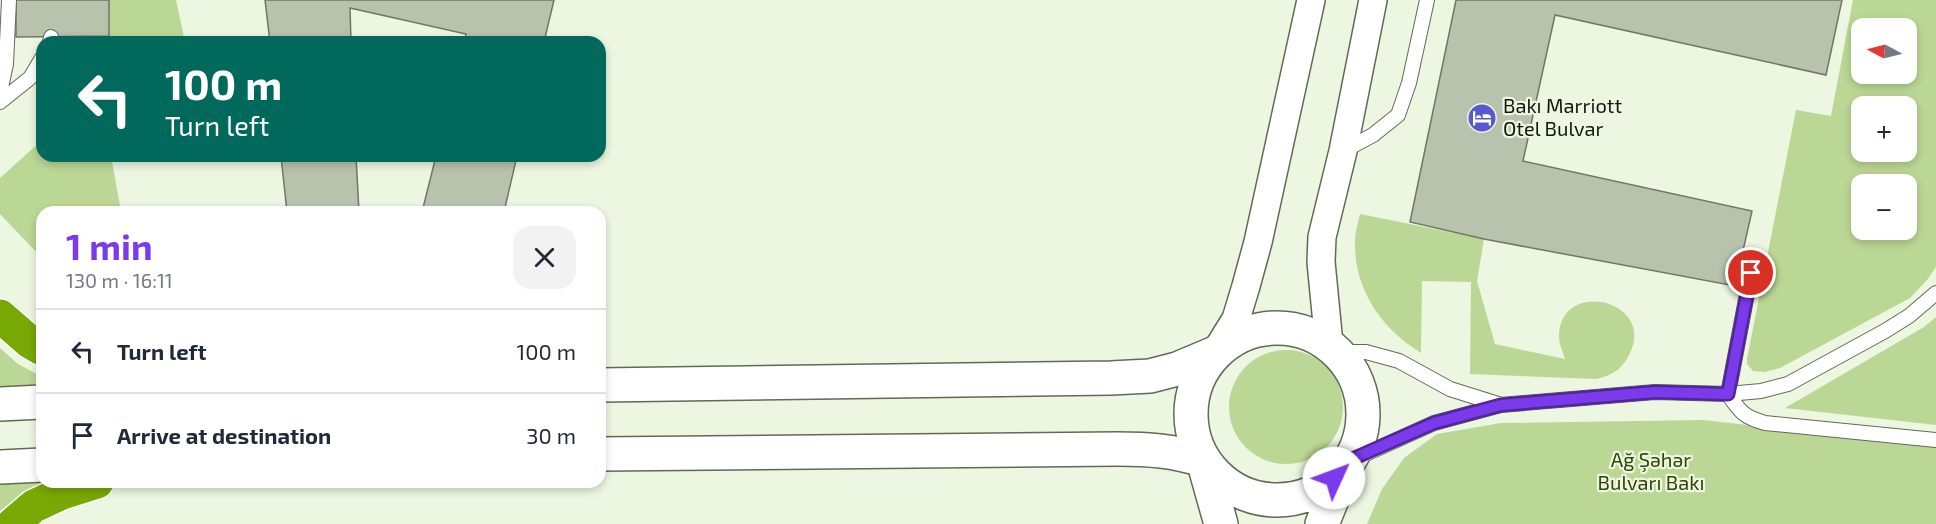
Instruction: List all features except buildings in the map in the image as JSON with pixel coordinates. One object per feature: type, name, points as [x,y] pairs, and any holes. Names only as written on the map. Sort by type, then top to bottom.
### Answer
[{"type":"highway","points":[[0,316],[36,346]]},
{"type":"highway","points":[[13,524],[34,506],[78,488]]},
{"type":"main road","points":[[606,385],[1150,376],[1177,369],[1215,353],[1235,338],[1258,329],[1283,327],[1299,330],[1307,332],[1334,348],[1356,376],[1364,405],[1362,434],[1322,524]]},
{"type":"main road","points":[[1215,353],[1198,377],[1191,404],[1192,433],[1203,460],[1221,524]]},
{"type":"main road","points":[[0,404],[36,402]]},
{"type":"main road","points":[[606,454],[1144,449],[1176,452],[1203,460],[1221,481],[1237,491],[1272,501],[1299,498],[1324,488],[1347,465]]},
{"type":"main road","points":[[0,467],[36,465]]},
{"type":"street","points":[[1215,353],[1236,319],[1258,242],[1311,0]]},
{"type":"street","points":[[1334,348],[1321,262],[1322,237],[1343,151],[1373,0]]},
{"type":"lane","points":[[0,92],[6,64],[9,0]]},
{"type":"lane","points":[[1343,151],[1373,135],[1398,115],[1409,83],[1427,0]]},
{"type":"lane","points":[[0,102],[30,78],[36,68]]},
{"type":"lane","points":[[1751,273],[1728,394],[1740,412],[1749,419],[1765,423],[1936,440]]},
{"type":"lane","points":[[1347,465],[1434,423],[1501,405],[1655,392],[1728,394],[1761,391],[1788,384],[1885,331],[1909,316],[1936,293]]},
{"type":"lane","points":[[1334,348],[1366,351],[1399,361],[1450,389],[1501,405]]},
{"type":"green space","points":[[109,0],[176,0],[184,36],[109,36]]},
{"type":"green space","points":[[1853,0],[1936,0],[1936,267],[1910,298],[1780,368],[1765,372],[1753,371],[1747,364],[1747,359],[1796,110],[1831,116]]},
{"type":"green space","points":[[36,145],[36,162],[112,162],[120,206],[36,206],[36,252],[0,214],[0,178]]},
{"type":"green space","points":[[1360,214],[1484,239],[1477,281],[1495,344],[1565,359],[1559,337],[1563,318],[1574,307],[1589,302],[1605,303],[1620,309],[1630,321],[1634,336],[1629,355],[1616,371],[1597,379],[1470,374],[1471,282],[1422,281],[1421,353],[1394,332],[1382,319],[1365,291],[1356,259],[1355,238]]},
{"type":"green space","points":[[1936,317],[1936,425],[1785,408],[1924,327]]},
{"type":"green space","points":[[0,348],[18,364],[36,374],[36,387],[0,390]]},
{"type":"green space","points":[[1286,350],[1308,354],[1327,366],[1339,385],[1343,407],[1339,429],[1327,448],[1308,460],[1286,464],[1264,460],[1245,448],[1233,429],[1229,407],[1233,385],[1245,366],[1264,354]]},
{"type":"green space","name":"Ağ Şəhər Bulvarı Bakı","points":[[1703,420],[1936,446],[1936,524],[1367,524],[1382,489],[1404,458],[1437,434],[1501,423]]},
{"type":"green space","points":[[0,482],[36,482],[36,488],[40,488],[22,497],[0,514]]},
{"type":"place","name":"Bakı Marriott Otel Bulvar","points":[[1482,118]]},
{"type":"route","points":[[1334,478],[1350,460],[1434,423],[1501,405],[1655,392],[1728,394],[1751,273]]}]
